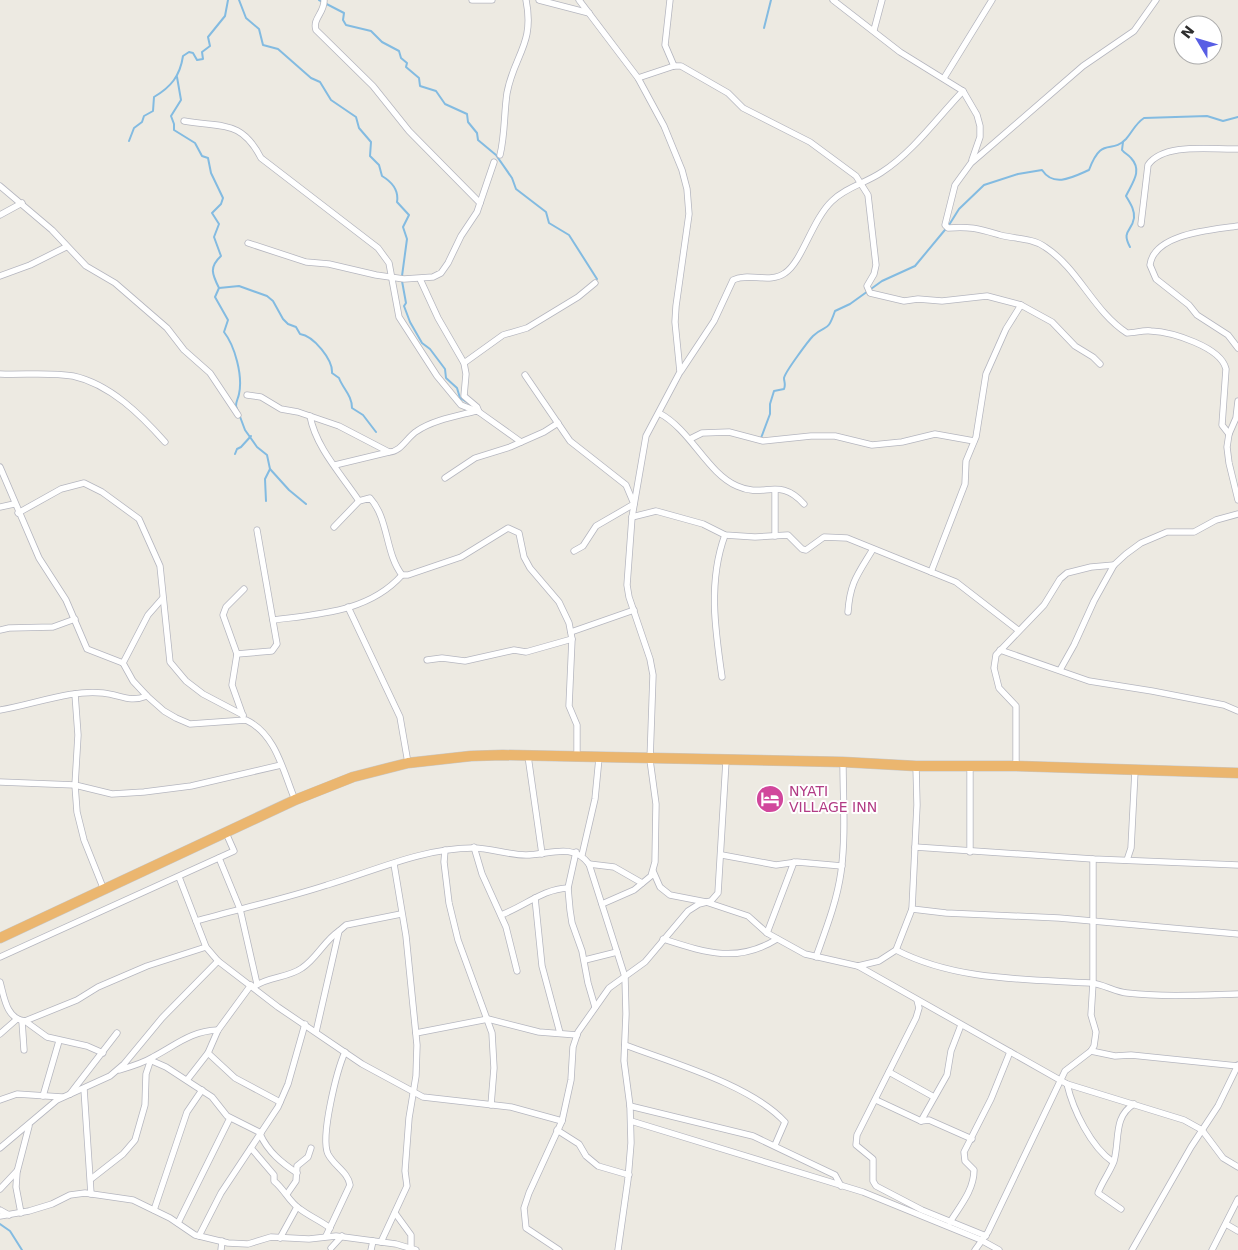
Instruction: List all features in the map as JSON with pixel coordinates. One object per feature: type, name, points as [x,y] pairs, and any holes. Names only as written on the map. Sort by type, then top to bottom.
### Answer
[{"type":"highway","points":[[0,938],[294,800],[353,777],[408,763],[471,756],[528,756],[650,760],[843,762],[916,766],[1016,766],[1238,773]]},
{"type":"street","points":[[324,0],[324,10],[316,20],[316,30],[373,86],[409,131],[480,203]]},
{"type":"street","points":[[472,0],[492,0]]},
{"type":"street","points":[[500,155],[508,92],[528,36],[529,14],[526,0]]},
{"type":"street","points":[[539,0],[589,14]]},
{"type":"street","points":[[579,0],[638,78],[664,126],[687,189],[689,214],[675,322],[680,372]]},
{"type":"street","points":[[670,0],[665,45],[674,66]]},
{"type":"street","points":[[833,0],[900,52],[944,78],[963,92],[978,115],[980,137],[971,163]]},
{"type":"street","points":[[874,30],[882,0]]},
{"type":"street","points":[[944,78],[992,0]]},
{"type":"street","points":[[1156,0],[1134,31],[1083,66],[971,163],[955,185],[945,222],[947,228],[972,226],[1044,246],[1069,268],[1093,297],[1106,317],[1127,333],[1151,331],[1162,333],[1204,346],[1217,353],[1224,362],[1226,369],[1222,425],[1229,434]]},
{"type":"street","points":[[638,78],[674,66],[681,66],[728,93],[743,108],[810,142],[849,170],[862,183],[868,195],[876,265],[874,274],[867,286],[870,293],[904,301],[918,299],[942,301],[987,296],[1021,305],[1052,322],[1076,346],[1100,364]]},
{"type":"street","points":[[963,92],[888,168],[833,200],[822,212],[792,266],[784,274],[775,278],[739,278],[733,280],[714,321],[680,372],[646,436],[632,517],[627,585],[650,659],[653,675],[650,760],[656,823],[653,871],[660,887],[670,895],[706,902],[748,916],[767,933],[796,950],[816,957],[858,966],[1067,1084],[1184,1120],[1202,1130],[1223,1158],[1238,1167]]},
{"type":"street","points":[[184,121],[225,126],[244,133],[254,144],[262,158],[378,248],[386,256],[397,309],[404,327],[457,401],[461,405],[478,411],[521,442]]},
{"type":"street","points":[[980,137],[990,145]]},
{"type":"street","points":[[1141,224],[1148,165],[1152,159],[1176,150],[1238,149]]},
{"type":"street","points":[[248,243],[306,262],[329,264],[391,277],[420,279],[433,277],[441,273],[480,203],[494,162]]},
{"type":"street","points":[[0,186],[52,230],[86,266],[115,283],[167,328],[184,350],[210,372],[238,415]]},
{"type":"street","points":[[0,214],[22,203]]},
{"type":"street","points":[[1238,226],[1204,231],[1165,243],[1156,250],[1150,264],[1156,279],[1189,305],[1197,315],[1228,335],[1238,348]]},
{"type":"street","points":[[0,276],[30,266],[66,247]]},
{"type":"street","points":[[420,279],[438,318],[464,364],[466,374],[463,393],[477,407],[478,411]]},
{"type":"street","points":[[464,364],[503,335],[527,328],[578,297],[595,283]]},
{"type":"street","points":[[931,572],[964,484],[966,461],[974,441],[986,374],[1006,329],[1021,305]]},
{"type":"street","points":[[0,374],[65,376],[86,380],[122,401],[166,442]]},
{"type":"street","points":[[525,376],[570,441],[626,485],[634,504]]},
{"type":"street","points":[[247,395],[260,397],[281,409],[310,416],[348,430],[389,452]]},
{"type":"street","points":[[1238,402],[1236,418],[1229,434],[1229,463],[1238,500]]},
{"type":"street","points":[[335,464],[397,450],[416,432],[428,425],[478,411]]},
{"type":"street","points":[[659,412],[668,417],[718,471],[736,486],[748,490],[785,489],[793,493],[804,504]]},
{"type":"street","points":[[310,416],[312,430],[359,501]]},
{"type":"street","points":[[445,478],[475,458],[521,442],[544,432],[558,423]]},
{"type":"street","points":[[690,439],[702,433],[729,432],[763,441],[811,436],[835,436],[872,445],[902,442],[935,434],[974,441]]},
{"type":"street","points":[[0,466],[14,504],[39,558],[75,619],[87,649],[123,663],[133,681],[147,696],[164,711],[190,724],[244,717]]},
{"type":"street","points":[[18,513],[75,484],[84,484],[102,492],[139,519],[160,566],[170,662],[186,681],[202,694],[244,717],[271,740],[294,800]]},
{"type":"street","points":[[775,490],[775,536]]},
{"type":"street","points":[[334,527],[359,501],[370,498],[375,504],[402,575]]},
{"type":"street","points":[[0,507],[14,504]]},
{"type":"street","points":[[574,551],[583,546],[596,526],[634,504]]},
{"type":"street","points":[[632,517],[656,511],[667,513],[703,524],[724,535],[788,536],[802,549],[806,550],[824,537],[847,538],[956,582],[1018,630]]},
{"type":"street","points":[[1060,670],[1114,565],[1140,543],[1152,538],[1170,531],[1194,532],[1216,520],[1238,514]]},
{"type":"street","points":[[273,620],[329,613],[378,597],[402,575],[408,575],[461,557],[502,531],[513,529],[519,533],[524,557],[530,568],[559,602],[569,623],[571,636],[569,706],[577,725],[577,757]]},
{"type":"street","points":[[238,654],[274,650],[277,641],[257,530]]},
{"type":"street","points":[[722,677],[715,623],[714,589],[715,573],[724,535]]},
{"type":"street","points":[[848,612],[849,595],[856,574],[873,549]]},
{"type":"street","points":[[1016,766],[1016,706],[998,688],[994,668],[996,655],[1044,605],[1060,579],[1067,573],[1091,567],[1114,565]]},
{"type":"street","points":[[244,589],[223,611],[238,654],[232,685],[244,717]]},
{"type":"street","points":[[123,663],[148,615],[162,599]]},
{"type":"street","points":[[348,608],[400,717],[408,763]]},
{"type":"street","points":[[427,660],[442,658],[465,661],[514,650],[526,652],[634,610]]},
{"type":"street","points":[[0,630],[52,627],[75,619]]},
{"type":"street","points":[[1000,650],[1102,684],[1152,691],[1224,705],[1238,711]]},
{"type":"street","points":[[0,710],[75,694],[101,693],[132,700],[147,696]]},
{"type":"street","points":[[75,694],[78,735],[75,785],[77,812],[84,840],[104,890]]},
{"type":"street","points":[[528,756],[542,854]]},
{"type":"street","points":[[595,1007],[584,960],[572,924],[568,888],[596,798],[599,758]]},
{"type":"street","points":[[558,1250],[530,1232],[526,1228],[524,1220],[529,1193],[562,1121],[576,1034],[609,988],[645,962],[688,911],[711,901],[718,893],[722,855],[726,761]]},
{"type":"street","points":[[816,957],[838,890],[842,866],[843,762]]},
{"type":"street","points":[[0,782],[75,785],[112,794],[191,786],[281,765]]},
{"type":"street","points":[[970,765],[970,852]]},
{"type":"street","points":[[858,966],[879,961],[896,950],[912,909],[916,766]]},
{"type":"street","points":[[1127,860],[1131,848],[1135,771]]},
{"type":"street","points":[[0,957],[234,851],[226,833]]},
{"type":"street","points":[[915,847],[1093,859],[1238,865]]},
{"type":"street","points":[[474,848],[482,874],[501,915],[517,971]]},
{"type":"street","points":[[196,921],[314,889],[445,850],[474,848],[525,855],[579,854],[589,864],[625,977],[625,1079],[631,1121],[629,1175],[618,1250]]},
{"type":"street","points":[[445,850],[444,862],[449,904],[458,940],[488,1019],[494,1043],[491,1105]]},
{"type":"street","points":[[722,855],[776,865],[794,862],[842,866]]},
{"type":"street","points":[[219,858],[240,908],[253,986]]},
{"type":"street","points":[[975,1250],[983,1238],[1060,1080],[1068,1068],[1091,1051],[1096,1032],[1091,1015],[1094,983],[1093,859]]},
{"type":"street","points":[[767,933],[794,862]]},
{"type":"street","points":[[380,1242],[407,1186],[405,1171],[409,1118],[414,1092],[416,1033],[406,936],[394,864]]},
{"type":"street","points":[[589,864],[614,867],[642,883]]},
{"type":"street","points":[[602,904],[634,890],[653,871]]},
{"type":"street","points":[[179,877],[206,947],[218,961],[253,986],[278,1008],[345,1052],[388,1079],[430,1098],[530,1111],[562,1121]]},
{"type":"street","points":[[501,915],[522,907],[542,893],[568,888]]},
{"type":"street","points":[[535,898],[542,966],[560,1033]]},
{"type":"street","points":[[912,909],[946,913],[1059,918],[1094,923],[1238,934]]},
{"type":"street","points":[[187,1080],[208,1054],[218,1030],[253,986],[304,967],[330,938],[346,926],[401,914]]},
{"type":"street","points":[[316,1032],[339,931]]},
{"type":"street","points":[[663,939],[708,953],[736,954],[759,949],[777,939]]},
{"type":"street","points":[[0,1034],[21,1020],[77,1000],[98,987],[147,966],[206,947]]},
{"type":"street","points":[[896,950],[926,963],[978,974],[1031,981],[1094,983],[1107,989],[1135,994],[1238,994]]},
{"type":"street","points":[[584,960],[617,952]]},
{"type":"street","points":[[0,1148],[62,1097],[110,1076],[116,1071],[162,1018],[218,961]]},
{"type":"street","points":[[0,982],[10,1013],[47,1037],[87,1046],[103,1053]]},
{"type":"street","points":[[917,1000],[919,1008],[916,1018],[855,1141],[858,1148],[872,1159],[873,1181],[876,1186],[908,1204],[983,1238],[999,1250]]},
{"type":"street","points":[[416,1033],[488,1019],[528,1030],[576,1034]]},
{"type":"street","points":[[21,1020],[24,1050]]},
{"type":"street","points":[[199,1236],[220,1193],[261,1134],[280,1102],[288,1084],[304,1024]]},
{"type":"street","points":[[921,1121],[947,1076],[951,1050],[961,1025]]},
{"type":"street","points":[[116,1071],[151,1059],[188,1035],[204,1030],[218,1030]]},
{"type":"street","points":[[70,1094],[103,1053],[116,1032]]},
{"type":"street","points":[[43,1096],[59,1040]]},
{"type":"street","points":[[625,1045],[689,1068],[753,1097],[785,1122],[774,1145]]},
{"type":"street","points":[[1091,1051],[1115,1056],[1131,1055],[1238,1065],[1218,1106],[1132,1250]]},
{"type":"street","points":[[331,1249],[328,1236],[330,1228],[350,1185],[347,1175],[334,1162],[325,1144],[329,1110],[345,1052]]},
{"type":"street","points":[[950,1222],[972,1185],[974,1170],[963,1156],[1010,1052]]},
{"type":"street","points":[[208,1054],[235,1078],[280,1102]]},
{"type":"street","points":[[151,1059],[215,1099],[222,1113],[261,1134],[266,1146],[274,1155],[297,1174]]},
{"type":"street","points":[[92,1179],[123,1154],[134,1140],[145,1104],[145,1084],[151,1059]]},
{"type":"street","points":[[889,1072],[934,1097]]},
{"type":"street","points":[[1067,1084],[1079,1118],[1096,1147],[1113,1162]]},
{"type":"street","points":[[84,1088],[92,1194]]},
{"type":"street","points":[[154,1210],[187,1112],[202,1090]]},
{"type":"street","points":[[0,1100],[18,1094],[62,1097]]},
{"type":"street","points":[[876,1100],[921,1121],[930,1120],[972,1139]]},
{"type":"street","points":[[1121,1209],[1098,1193],[1113,1162],[1119,1120],[1125,1110],[1134,1104]]},
{"type":"street","points":[[630,1106],[736,1132],[774,1145],[835,1176],[841,1186]]},
{"type":"street","points":[[178,1223],[230,1118]]},
{"type":"street","points":[[631,1121],[879,1198],[983,1238]]},
{"type":"street","points":[[21,1213],[16,1187],[17,1171],[29,1126]]},
{"type":"street","points":[[557,1130],[580,1144],[586,1156],[598,1166],[629,1175]]},
{"type":"street","points":[[251,1148],[274,1175],[274,1181],[285,1190],[297,1206],[330,1228]]},
{"type":"street","points":[[287,1194],[296,1181],[297,1166],[308,1157],[311,1148]]},
{"type":"street","points":[[0,1189],[17,1171]]},
{"type":"street","points":[[0,1216],[11,1216],[52,1204],[70,1195],[92,1194],[133,1200],[199,1236],[232,1244],[254,1242],[272,1237],[309,1239],[342,1236],[413,1249],[411,1235],[395,1213]]},
{"type":"street","points":[[1212,1250],[1238,1199]]},
{"type":"street","points":[[280,1238],[297,1206]]},
{"type":"street","points":[[0,1210],[11,1216]]},
{"type":"street","points":[[1226,1224],[1238,1231]]},
{"type":"street","points":[[331,1249],[342,1236]]},
{"type":"street","points":[[221,1250],[222,1241]]},
{"type":"street","points":[[372,1250],[373,1241]]},
{"type":"street","points":[[250,1250],[254,1242]]},
{"type":"waterway","points":[[129,141],[134,128],[142,122],[144,116],[153,111],[154,97],[174,80],[180,69],[183,56],[189,52],[193,53],[197,60],[203,59],[202,52],[210,46],[208,37],[225,16],[228,0]]},
{"type":"waterway","points":[[239,0],[246,18],[259,29],[263,45],[278,49],[311,78],[320,82],[331,100],[356,117],[359,128],[371,142],[370,156],[379,165],[382,176],[394,187],[397,194],[397,202],[409,215],[403,227],[407,239],[402,276]]},
{"type":"waterway","points":[[319,0],[344,13],[343,20],[346,25],[371,31],[382,42],[399,51],[401,58],[407,63],[406,67],[419,78],[420,86],[436,91],[445,104],[467,114],[468,122],[477,133],[478,140],[496,155],[512,178],[516,189],[546,212],[549,223],[569,235],[597,279]]},
{"type":"waterway","points":[[764,28],[771,0]]},
{"type":"waterway","points":[[177,77],[181,100],[171,116],[174,130],[195,143],[202,156],[208,158],[211,173],[223,198],[221,204],[212,213],[219,224],[214,237],[221,256],[213,267],[219,288]]},
{"type":"waterway","points":[[761,438],[770,414],[770,404],[774,391],[784,389],[784,378],[788,369],[813,336],[828,326],[835,311],[850,304],[882,281],[915,266],[949,225],[959,209],[984,185],[1018,174],[1042,170],[1052,179],[1058,180],[1089,170],[1094,159],[1102,149],[1121,143],[1144,118],[1207,116],[1223,121],[1238,117]]},
{"type":"waterway","points":[[1123,142],[1122,150],[1131,158],[1136,168],[1135,177],[1126,196],[1134,212],[1133,223],[1127,234],[1130,247]]},
{"type":"waterway","points":[[402,281],[406,303],[404,306],[410,322],[422,343],[430,349],[445,369],[446,378],[457,388],[460,398],[470,404]]},
{"type":"waterway","points":[[219,288],[239,286],[267,296],[273,301],[288,324],[296,327],[300,334],[311,339],[322,349],[332,373],[339,378],[349,396],[352,408],[363,415],[376,432]]},
{"type":"waterway","points":[[219,288],[215,297],[228,320],[224,332],[232,345],[239,370],[240,387],[236,406],[245,430],[257,447],[267,455],[270,469],[289,490],[306,504]]},
{"type":"waterway","points":[[235,454],[237,449],[251,436]]},
{"type":"waterway","points":[[266,501],[265,479],[270,469]]},
{"type":"waterway","points":[[0,1224],[10,1231],[22,1250]]},
{"type":"place","name":"NYATI VILLAGE INN","points":[[770,799]]}]
